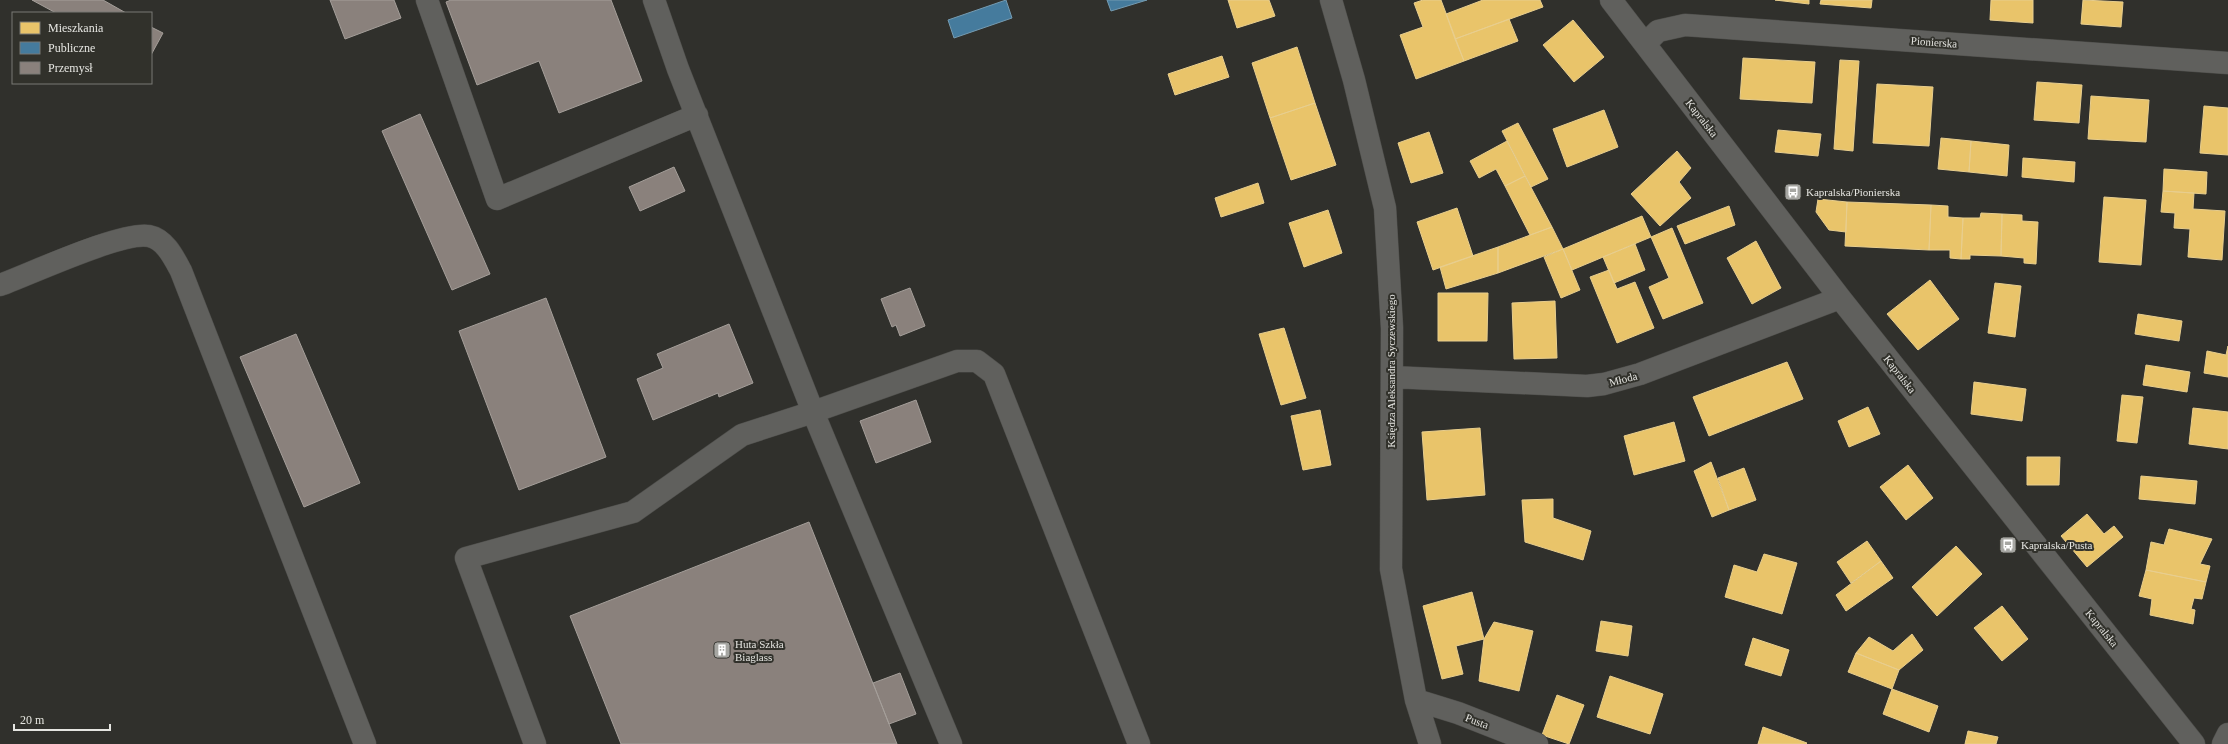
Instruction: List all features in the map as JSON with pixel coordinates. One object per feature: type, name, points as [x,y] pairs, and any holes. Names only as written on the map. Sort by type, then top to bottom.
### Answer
[{"type":"street","points":[[426,0],[497,199],[696,115]]},
{"type":"street","points":[[654,0],[696,115],[813,412],[951,744]]},
{"type":"street","name":"Księdza Aleksandra Syczewskiego","points":[[1331,0],[1354,80],[1385,208],[1392,320],[1391,570],[1416,700],[1430,744]]},
{"type":"street","name":"Kapralska","points":[[1610,0],[1840,298],[2194,744]]},
{"type":"street","name":"Pionierska","points":[[1645,44],[1658,31],[1685,25],[2228,63]]},
{"type":"street","points":[[0,285],[121,238],[149,236],[169,249],[181,271],[365,744]]},
{"type":"street","name":"Młoda","points":[[1392,377],[1587,386],[1604,384],[1640,374],[1840,298]]},
{"type":"street","points":[[535,744],[466,558],[633,512],[742,435],[813,412],[957,361],[977,361],[994,374],[1138,744]]},
{"type":"street","name":"Pusta","points":[[1416,700],[1458,713],[1537,744]]},
{"type":"street","points":[[2223,744],[2228,734]]},
{"type":"building: Mieszkania","points":[[1228,0],[1269,0],[1275,16],[1237,28]]},
{"type":"building: Mieszkania","points":[[1423,0],[1441,0],[1464,61],[1416,79],[1400,35],[1423,27],[1414,3]]},
{"type":"building: Mieszkania","points":[[1483,0],[1540,0],[1543,7],[1455,39],[1446,14]]},
{"type":"building: Mieszkania","points":[[1775,0],[1809,0],[1809,4]]},
{"type":"building: Mieszkania","points":[[1821,0],[1872,0],[1871,8],[1820,4]]},
{"type":"building: Mieszkania","points":[[1991,0],[2033,0],[2033,23],[1990,20]]},
{"type":"building: Mieszkania","points":[[2083,0],[2123,2],[2121,27],[2081,24]]},
{"type":"building: Mieszkania","points":[[1509,19],[1518,41],[1464,61],[1455,39]]},
{"type":"building: Mieszkania","points":[[1573,20],[1604,57],[1574,82],[1543,45]]},
{"type":"building: Mieszkania","points":[[1297,47],[1315,103],[1270,118],[1252,63]]},
{"type":"building: Mieszkania","points":[[1222,56],[1229,77],[1175,95],[1168,74]]},
{"type":"building: Mieszkania","points":[[1743,58],[1815,62],[1812,103],[1740,99]]},
{"type":"building: Mieszkania","points":[[1840,60],[1859,61],[1853,151],[1834,149]]},
{"type":"building: Mieszkania","points":[[2037,82],[2082,85],[2079,123],[2034,120]]},
{"type":"building: Mieszkania","points":[[1877,84],[1933,87],[1929,146],[1873,143]]},
{"type":"building: Mieszkania","points":[[2091,96],[2149,100],[2146,142],[2088,139]]},
{"type":"building: Mieszkania","points":[[1315,103],[1336,165],[1291,180],[1270,118]]},
{"type":"building: Mieszkania","points":[[2204,106],[2228,108],[2228,155],[2200,153]]},
{"type":"building: Mieszkania","points":[[1604,110],[1618,147],[1567,167],[1553,129]]},
{"type":"building: Mieszkania","points":[[1518,123],[1548,179],[1531,187],[1502,131]]},
{"type":"building: Mieszkania","points":[[1778,130],[1821,134],[1818,156],[1775,152]]},
{"type":"building: Mieszkania","points":[[1429,132],[1443,173],[1411,183],[1398,143]]},
{"type":"building: Mieszkania","points":[[1941,138],[1971,141],[1969,172],[1938,169]]},
{"type":"building: Mieszkania","points":[[1507,141],[1525,176],[1505,186],[1496,169],[1479,178],[1470,161]]},
{"type":"building: Mieszkania","points":[[1971,141],[2009,145],[2007,176],[1969,172]]},
{"type":"building: Mieszkania","points":[[1677,151],[1691,168],[1679,182],[1691,198],[1660,226],[1631,194]]},
{"type":"building: Mieszkania","points":[[2023,158],[2075,162],[2074,182],[2022,177]]},
{"type":"building: Mieszkania","points":[[2164,169],[2207,172],[2206,194],[2163,191]]},
{"type":"building: Mieszkania","points":[[1525,176],[1552,227],[1530,235],[1505,186]]},
{"type":"building: Mieszkania","points":[[1258,183],[1264,203],[1221,217],[1215,198]]},
{"type":"building: Mieszkania","points":[[2163,191],[2194,193],[2193,209],[2225,211],[2222,260],[2188,257],[2190,229],[2174,228],[2175,213],[2161,212]]},
{"type":"building: Mieszkania","points":[[2104,197],[2146,200],[2141,265],[2099,262]]},
{"type":"building: Mieszkania","points":[[1818,199],[1847,202],[1846,232],[1829,230],[1816,212]]},
{"type":"building: Mieszkania","points":[[1847,202],[1931,205],[1929,250],[1845,246]]},
{"type":"building: Mieszkania","points":[[1931,205],[1948,206],[1948,217],[1963,218],[1961,259],[1950,258],[1950,250],[1929,250]]},
{"type":"building: Mieszkania","points":[[1729,206],[1735,225],[1685,244],[1677,226]]},
{"type":"building: Mieszkania","points":[[1457,208],[1473,256],[1433,270],[1417,222]]},
{"type":"building: Mieszkania","points":[[1328,210],[1342,253],[1304,267],[1289,223]]},
{"type":"building: Mieszkania","points":[[1981,213],[2002,214],[2001,256],[1970,255],[1970,259],[1961,259],[1963,218],[1980,218]]},
{"type":"building: Mieszkania","points":[[2002,214],[2022,215],[2022,221],[2038,222],[2036,264],[2024,263],[2024,258],[2001,256]]},
{"type":"building: Mieszkania","points":[[1642,216],[1651,237],[1572,270],[1563,249]]},
{"type":"building: Mieszkania","points":[[1552,227],[1563,249],[1498,273],[1498,247]]},
{"type":"building: Mieszkania","points":[[1672,228],[1703,303],[1663,319],[1649,287],[1669,278],[1651,237]]},
{"type":"building: Mieszkania","points":[[1756,241],[1781,288],[1752,304],[1727,258]]},
{"type":"building: Mieszkania","points":[[1635,244],[1645,270],[1614,283],[1603,257]]},
{"type":"building: Mieszkania","points":[[1498,247],[1498,273],[1446,289],[1440,267]]},
{"type":"building: Mieszkania","points":[[1563,249],[1580,290],[1561,298],[1544,257]]},
{"type":"building: Mieszkania","points":[[1609,270],[1617,289],[1635,282],[1654,328],[1617,343],[1590,277]]},
{"type":"building: Mieszkania","points":[[1930,280],[1959,319],[1918,350],[1887,314]]},
{"type":"building: Mieszkania","points":[[1995,283],[2021,286],[2015,337],[1988,333]]},
{"type":"building: Mieszkania","points":[[1438,293],[1488,293],[1487,341],[1438,341]]},
{"type":"building: Mieszkania","points":[[1555,301],[1557,358],[1514,359],[1512,303]]},
{"type":"building: Mieszkania","points":[[2138,314],[2182,321],[2179,341],[2135,334]]},
{"type":"building: Mieszkania","points":[[1284,328],[1306,398],[1281,405],[1259,334]]},
{"type":"building: Mieszkania","points":[[2228,346],[2228,377],[2204,373],[2207,351],[2226,355]]},
{"type":"building: Mieszkania","points":[[1787,362],[1803,399],[1709,436],[1693,397]]},
{"type":"building: Mieszkania","points":[[2146,365],[2190,372],[2187,392],[2143,385]]},
{"type":"building: Mieszkania","points":[[1974,382],[2026,389],[2022,421],[1971,414]]},
{"type":"building: Mieszkania","points":[[2122,395],[2143,397],[2137,443],[2117,441]]},
{"type":"building: Mieszkania","points":[[1868,407],[1880,434],[1849,447],[1838,421]]},
{"type":"building: Mieszkania","points":[[2193,408],[2228,412],[2228,449],[2189,444]]},
{"type":"building: Mieszkania","points":[[1320,410],[1331,465],[1303,470],[1291,416]]},
{"type":"building: Mieszkania","points":[[1674,422],[1685,461],[1634,475],[1624,436]]},
{"type":"building: Mieszkania","points":[[1480,428],[1485,495],[1427,500],[1422,432]]},
{"type":"building: Mieszkania","points":[[2027,457],[2060,457],[2059,485],[2027,485]]},
{"type":"building: Mieszkania","points":[[1711,462],[1729,510],[1712,517],[1694,471]]},
{"type":"building: Mieszkania","points":[[1908,465],[1933,498],[1906,520],[1880,487]]},
{"type":"building: Mieszkania","points":[[1744,468],[1756,500],[1729,510],[1718,478]]},
{"type":"building: Mieszkania","points":[[2141,476],[2197,481],[2195,504],[2139,499]]},
{"type":"building: Mieszkania","points":[[1553,499],[1553,518],[1591,531],[1583,560],[1525,542],[1522,500]]},
{"type":"building: Mieszkania","points":[[2087,514],[2104,534],[2114,526],[2123,537],[2087,567],[2061,536]]},
{"type":"building: Mieszkania","points":[[2169,529],[2212,539],[2200,564],[2210,566],[2206,582],[2146,570],[2151,542],[2164,545]]},
{"type":"building: Mieszkania","points":[[1867,541],[1881,561],[1851,583],[1837,562]]},
{"type":"building: Mieszkania","points":[[1956,546],[1982,574],[1937,616],[1912,587]]},
{"type":"building: Mieszkania","points":[[1764,554],[1797,563],[1782,614],[1725,597],[1734,565],[1757,572]]},
{"type":"building: Mieszkania","points":[[1881,561],[1893,578],[1846,611],[1836,595]]},
{"type":"building: Mieszkania","points":[[2146,570],[2206,582],[2202,599],[2194,598],[2191,609],[2195,610],[2193,624],[2150,615],[2152,599],[2139,596]]},
{"type":"building: Mieszkania","points":[[1472,592],[1484,639],[1456,646],[1463,674],[1442,679],[1423,606]]},
{"type":"building: Mieszkania","points":[[2002,606],[2028,639],[2002,661],[1974,628]]},
{"type":"building: Mieszkania","points":[[1601,621],[1632,626],[1628,656],[1596,651]]},
{"type":"building: Mieszkania","points":[[1494,622],[1533,631],[1519,691],[1479,681],[1484,639]]},
{"type":"building: Mieszkania","points":[[1912,634],[1923,650],[1899,670],[1856,653],[1869,637],[1893,651]]},
{"type":"building: Mieszkania","points":[[1753,638],[1789,650],[1781,676],[1745,665]]},
{"type":"building: Mieszkania","points":[[1856,653],[1899,670],[1892,689],[1848,672]]},
{"type":"building: Mieszkania","points":[[1610,676],[1663,694],[1650,734],[1597,717]]},
{"type":"building: Mieszkania","points":[[1892,689],[1938,706],[1929,732],[1883,714]]},
{"type":"building: Mieszkania","points":[[1557,695],[1584,705],[1569,744],[1542,735]]},
{"type":"building: Mieszkania","points":[[1763,727],[1807,743],[1758,744]]},
{"type":"building: Mieszkania","points":[[1968,731],[1998,737],[1996,744],[1965,744]]},
{"type":"building: Publiczne","points":[[1006,0],[1012,18],[954,38],[948,20]]},
{"type":"building: Publiczne","points":[[1107,0],[1147,0],[1111,11]]},
{"type":"building: Przemysł","points":[[32,0],[103,0],[124,12],[54,12]]},
{"type":"building: Przemysł","points":[[330,0],[394,0],[401,18],[345,39]]},
{"type":"building: Przemysł","points":[[451,0],[611,0],[642,81],[559,113],[539,61],[477,85],[446,2]]},
{"type":"building: Przemysł","points":[[152,28],[163,33],[152,53]]},
{"type":"building: Przemysł","points":[[420,114],[490,274],[452,290],[382,131]]},
{"type":"building: Przemysł","points":[[674,167],[685,191],[640,211],[629,187]]},
{"type":"building: Przemysł","points":[[910,288],[925,326],[900,336],[896,325],[892,327],[881,299]]},
{"type":"building: Przemysł","points":[[546,298],[606,457],[519,490],[459,331]]},
{"type":"building: Przemysł","points":[[729,324],[753,383],[719,397],[718,393],[653,420],[637,379],[663,368],[657,354]]},
{"type":"building: Przemysł","points":[[296,334],[360,483],[304,507],[240,357]]},
{"type":"building: Przemysł","points":[[916,400],[931,442],[876,463],[860,421]]},
{"type":"building: Przemysł","name":"Huta Szkła Biaglass","points":[[809,522],[897,744],[621,744],[570,616]]},
{"type":"building: Przemysł","points":[[900,673],[916,714],[889,724],[873,683]]},
{"type":"place","name":"Kapralska/Pionierska","points":[[1793,192]]},
{"type":"place","name":"Kapralska/Pusta","points":[[2008,545]]},
{"type":"place","name":"Huta Szkła Biaglass","points":[[722,650]]}]
